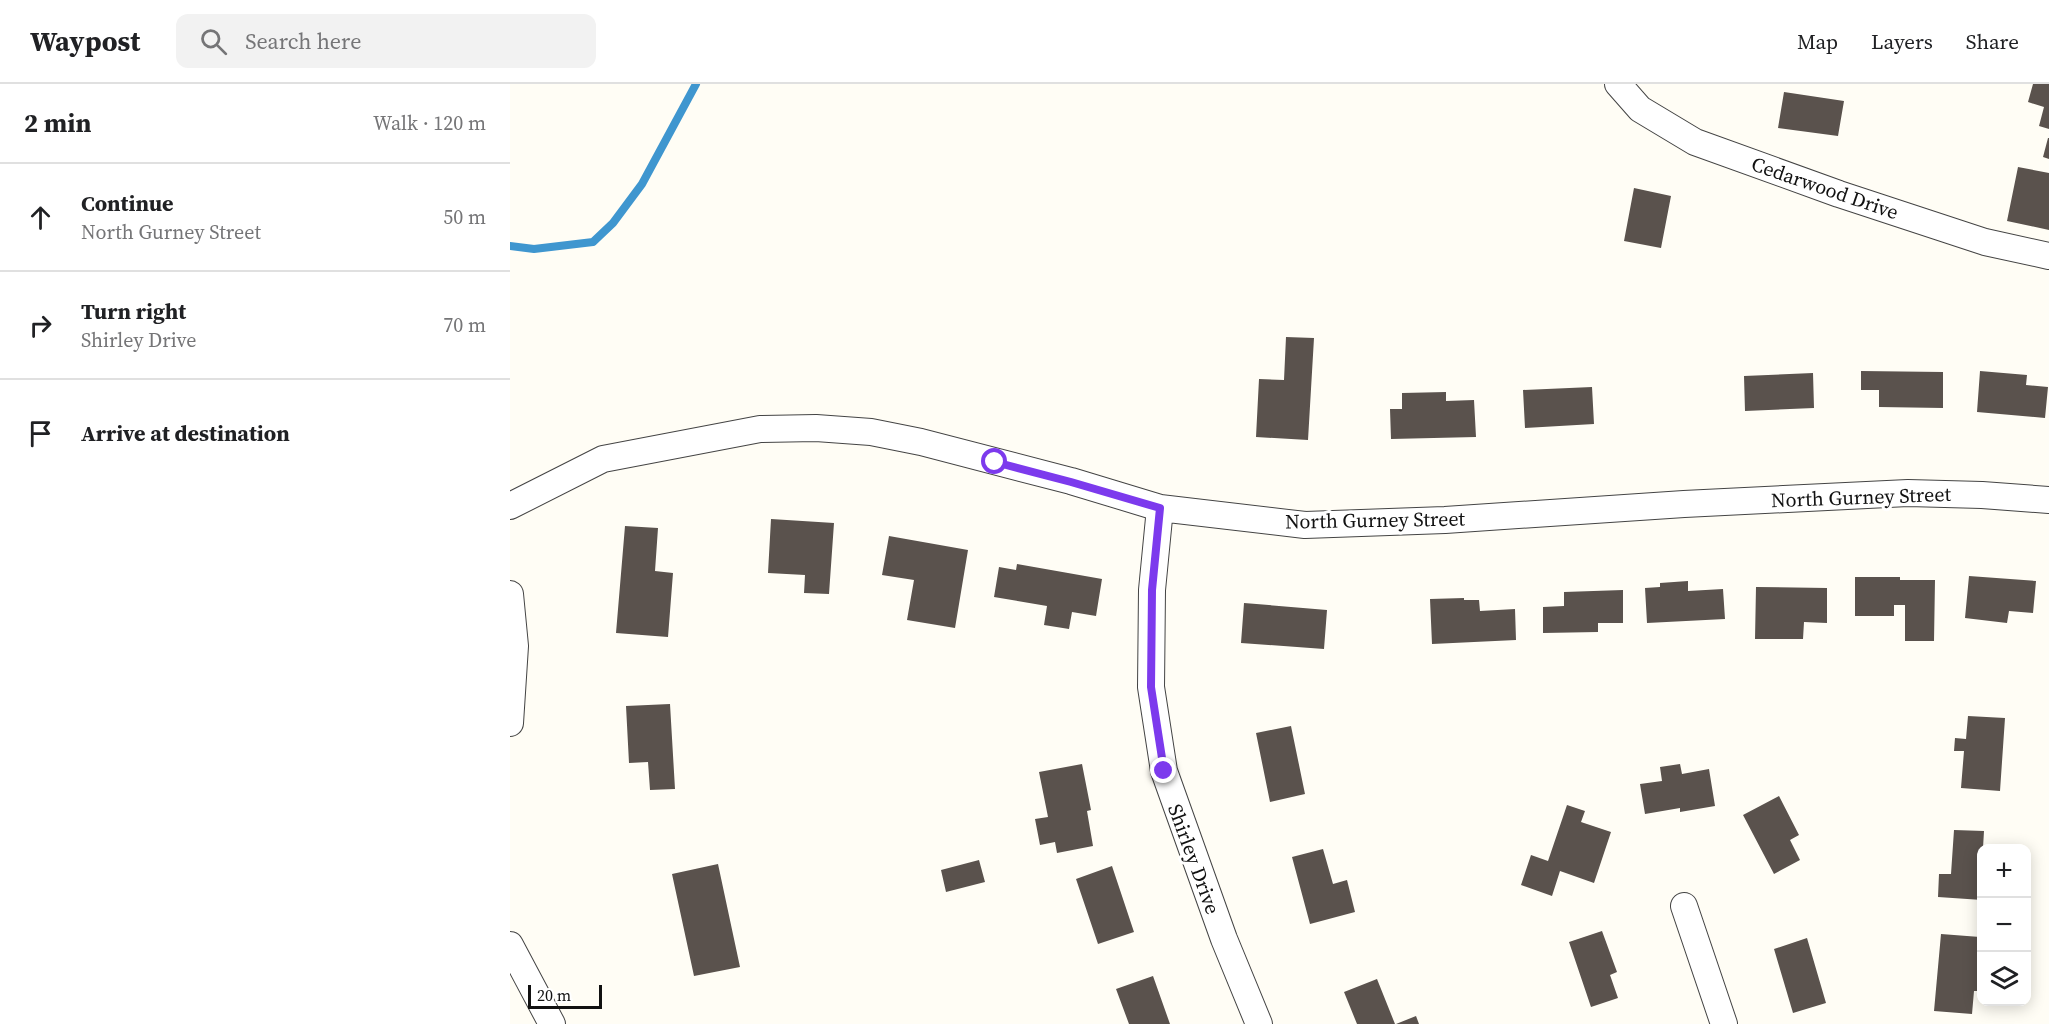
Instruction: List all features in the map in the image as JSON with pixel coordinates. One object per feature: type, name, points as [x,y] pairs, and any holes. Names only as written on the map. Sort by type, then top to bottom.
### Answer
[{"type":"street","name":"Cedarwood Drive","points":[[1618,84],[1640,109],[1695,142],[1985,242],[2049,256]]},
{"type":"street","name":"North Gurney Street","points":[[510,506],[603,459],[760,429],[816,428],[871,432],[921,442],[1160,508],[1305,525],[1445,520],[1684,504],[1908,493],[2049,500]]},
{"type":"street","name":"Shirley Drive","points":[[1160,508],[1152,590],[1151,687],[1164,771],[1224,939],[1259,1024]]},
{"type":"street","points":[[510,594],[515,646],[510,723]]},
{"type":"street","points":[[1684,906],[1724,1024]]},
{"type":"street","points":[[510,945],[552,1024]]},
{"type":"building","points":[[2033,84],[2049,84],[2049,129],[2039,126],[2044,107],[2028,102]]},
{"type":"building","points":[[1784,92],[1844,101],[1838,136],[1778,128]]},
{"type":"building","points":[[2049,138],[2049,159],[2043,157]]},
{"type":"building","points":[[2018,167],[2049,173],[2049,230],[2007,221]]},
{"type":"building","points":[[1634,188],[1671,196],[1661,248],[1624,241]]},
{"type":"building","points":[[1286,337],[1314,338],[1308,440],[1256,437],[1259,379],[1284,380]]},
{"type":"building","points":[[1861,371],[1943,372],[1943,408],[1879,407],[1879,390],[1861,390]]},
{"type":"building","points":[[1980,371],[2027,375],[2026,385],[2048,387],[2045,418],[1977,412]]},
{"type":"building","points":[[1813,373],[1814,408],[1745,411],[1744,376]]},
{"type":"building","points":[[1592,387],[1594,424],[1525,428],[1523,390]]},
{"type":"building","points":[[1446,392],[1446,401],[1474,400],[1476,437],[1391,439],[1390,409],[1402,409],[1402,393]]},
{"type":"building","points":[[771,519],[834,523],[829,594],[804,593],[805,575],[768,573]]},
{"type":"building","points":[[625,526],[658,528],[655,571],[673,573],[668,637],[616,633]]},
{"type":"building","points":[[889,536],[968,550],[955,628],[907,620],[914,580],[882,575]]},
{"type":"building","points":[[1017,564],[1102,579],[1096,616],[1072,612],[1069,629],[1044,625],[1047,606],[994,597],[999,567],[1016,570]]},
{"type":"building","points":[[1969,576],[2036,581],[2033,613],[2009,611],[2007,623],[1965,618]]},
{"type":"building","points":[[1855,577],[1935,580],[1934,641],[1905,641],[1905,605],[1894,605],[1894,616],[1855,616]]},
{"type":"building","points":[[1688,581],[1688,591],[1723,589],[1725,619],[1647,623],[1645,588],[1660,587],[1660,583]]},
{"type":"building","points":[[1756,587],[1827,588],[1827,623],[1804,622],[1803,639],[1755,639]]},
{"type":"building","points":[[1623,590],[1623,623],[1598,623],[1598,632],[1543,633],[1543,607],[1564,606],[1564,592]]},
{"type":"building","points":[[1464,598],[1464,600],[1479,600],[1480,611],[1515,609],[1516,640],[1432,644],[1430,599]]},
{"type":"building","points":[[1244,603],[1327,610],[1324,649],[1241,643]]},
{"type":"building","points":[[670,704],[675,789],[650,790],[648,762],[629,763],[626,706]]},
{"type":"building","points":[[1968,716],[2005,718],[2000,791],[1961,788],[1964,751],[1954,751],[1955,738],[1966,739]]},
{"type":"building","points":[[1291,726],[1305,794],[1270,802],[1256,733]]},
{"type":"building","points":[[1082,764],[1091,810],[1087,811],[1093,846],[1057,853],[1055,842],[1040,845],[1035,819],[1048,817],[1039,772]]},
{"type":"building","points":[[1680,764],[1682,774],[1709,769],[1715,806],[1680,812],[1680,808],[1645,814],[1640,784],[1662,781],[1660,767]]},
{"type":"building","points":[[1779,796],[1799,835],[1790,840],[1800,860],[1774,874],[1743,815]]},
{"type":"building","points":[[1567,805],[1585,811],[1581,822],[1611,832],[1594,883],[1560,871],[1552,896],[1521,885],[1531,855],[1548,861]]},
{"type":"building","points":[[1954,830],[1984,831],[1983,844],[1977,844],[1977,900],[1938,897],[1939,874],[1951,874]]},
{"type":"building","points":[[1323,849],[1333,884],[1347,880],[1355,912],[1310,924],[1292,857]]},
{"type":"building","points":[[979,860],[985,882],[946,892],[941,870]]},
{"type":"building","points":[[718,864],[740,967],[694,976],[672,874]]},
{"type":"building","points":[[1112,866],[1134,932],[1098,944],[1076,879]]},
{"type":"building","points":[[1602,931],[1617,972],[1610,975],[1618,998],[1591,1007],[1569,942]]},
{"type":"building","points":[[1941,934],[1977,937],[1977,991],[1974,991],[1972,1014],[1934,1011]]},
{"type":"building","points":[[1807,938],[1826,1003],[1793,1013],[1774,949]]},
{"type":"building","points":[[1153,976],[1170,1024],[1129,1024],[1116,989]]},
{"type":"building","points":[[1377,979],[1395,1024],[1357,1024],[1344,992]]},
{"type":"building","points":[[1416,1016],[1419,1024],[1396,1024]]},
{"type":"waterway","points":[[510,246],[534,249],[593,242],[613,223],[642,184],[696,84]]},
{"type":"route","points":[[995,462],[1160,508],[1152,590],[1151,687],[1164,771]]}]
